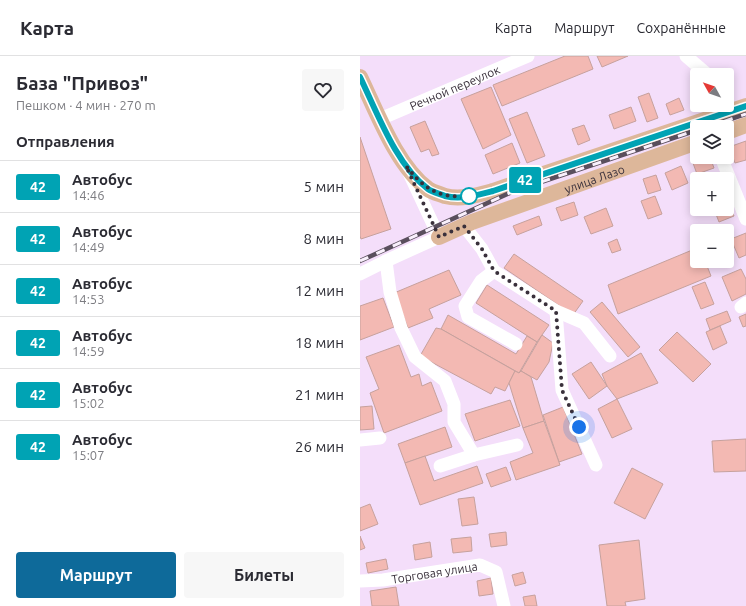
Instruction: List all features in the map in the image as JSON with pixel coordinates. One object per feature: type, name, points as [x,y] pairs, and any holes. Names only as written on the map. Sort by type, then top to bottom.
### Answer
[{"type":"main road","name":"улица Лазо","points":[[360,77],[380,119],[406,166],[416,179],[429,190],[446,196],[465,197],[493,191],[715,112]]},
{"type":"main road","name":"улица Лазо","points":[[734,107],[746,106]]},
{"type":"main road","points":[[734,129],[746,125]]},
{"type":"main road","name":"улица Лазо","points":[[439,237],[464,226],[690,145]]},
{"type":"street","name":"Речной переулок","points":[[380,119],[528,56]]},
{"type":"street","points":[[686,56],[700,68]]},
{"type":"street","points":[[724,164],[746,219]]},
{"type":"street","points":[[406,166],[439,237]]},
{"type":"street","points":[[464,226],[482,249],[494,271],[556,311],[584,323],[610,356]]},
{"type":"street","name":"улица Лазо","points":[[360,274],[439,237]]},
{"type":"street","points":[[386,261],[390,292],[404,334],[415,357],[445,381],[454,404],[454,422],[474,455]]},
{"type":"street","points":[[494,271],[481,280],[465,306],[468,317],[516,344]]},
{"type":"street","points":[[556,311],[562,390],[596,465]]},
{"type":"street","points":[[360,440],[380,438]]},
{"type":"street","points":[[440,466],[474,455],[517,445]]},
{"type":"street","name":"Торговая улица","points":[[360,581],[383,580],[480,565],[496,572],[504,606]]},
{"type":"building","points":[[565,56],[588,56],[593,69],[502,106],[493,85]]},
{"type":"building","points":[[597,56],[628,56],[602,67]]},
{"type":"building","points":[[491,87],[511,135],[483,149],[461,99]]},
{"type":"building","points":[[649,93],[658,118],[647,122],[638,97]]},
{"type":"building","points":[[679,98],[684,110],[670,115],[666,104]]},
{"type":"building","points":[[631,107],[636,121],[614,129],[609,115]]},
{"type":"building","points":[[527,112],[545,156],[527,163],[509,119]]},
{"type":"building","points":[[425,121],[439,154],[432,156],[429,149],[421,152],[410,127]]},
{"type":"building","points":[[584,125],[590,140],[578,145],[572,129]]},
{"type":"building","points":[[360,137],[391,229],[361,239],[360,236]]},
{"type":"building","points":[[746,141],[746,160],[735,163],[734,145]]},
{"type":"building","points":[[512,143],[520,163],[493,174],[485,155]]},
{"type":"building","points":[[693,164],[713,164],[714,168],[703,172],[696,172]]},
{"type":"building","points":[[681,166],[688,183],[672,190],[665,173]]},
{"type":"building","points":[[656,175],[661,190],[648,194],[643,179]]},
{"type":"building","points":[[655,196],[662,214],[648,219],[641,201]]},
{"type":"building","points":[[574,202],[578,215],[561,221],[556,208]]},
{"type":"building","points":[[606,208],[613,226],[591,234],[584,217]]},
{"type":"building","points":[[539,216],[542,225],[517,235],[513,226]]},
{"type":"building","points":[[717,216],[734,216],[719,222]]},
{"type":"building","points":[[746,233],[746,255],[739,258],[734,246],[734,238]]},
{"type":"building","points":[[617,239],[621,250],[612,253],[608,243]]},
{"type":"building","points":[[690,251],[690,268],[708,268],[711,276],[618,314],[608,285]]},
{"type":"building","points":[[514,254],[583,301],[573,315],[504,268]]},
{"type":"building","points":[[741,269],[746,279],[746,294],[732,301],[722,277]]},
{"type":"building","points":[[449,270],[461,295],[429,309],[433,318],[408,328],[394,293]]},
{"type":"building","points":[[705,282],[714,304],[701,309],[692,287]]},
{"type":"building","points":[[487,285],[549,325],[537,342],[476,303]]},
{"type":"building","points":[[383,298],[394,327],[360,340],[360,306]]},
{"type":"building","points":[[602,302],[640,347],[628,357],[590,312]]},
{"type":"building","points":[[727,311],[731,321],[710,330],[706,319]]},
{"type":"building","points":[[746,314],[746,326],[743,327],[739,317]]},
{"type":"building","points":[[448,315],[516,354],[527,336],[537,342],[519,373],[441,329]]},
{"type":"building","points":[[720,326],[727,343],[713,350],[706,332]]},
{"type":"building","points":[[436,328],[441,329],[515,371],[505,391],[495,387],[491,394],[420,356]]},
{"type":"building","points":[[677,332],[711,364],[693,382],[659,350]]},
{"type":"building","points":[[542,335],[553,343],[549,362],[537,380],[521,371]]},
{"type":"building","points":[[399,345],[411,377],[419,374],[422,386],[431,382],[442,411],[384,433],[370,393],[379,389],[366,357]]},
{"type":"building","points":[[641,353],[658,383],[617,399],[607,386],[602,374]]},
{"type":"building","points":[[591,362],[607,386],[589,399],[572,374]]},
{"type":"building","points":[[515,371],[519,373],[521,371],[531,377],[544,421],[523,428],[509,383]]},
{"type":"building","points":[[617,399],[632,429],[612,438],[598,409]]},
{"type":"building","points":[[510,400],[520,426],[475,441],[465,414]]},
{"type":"building","points":[[372,406],[374,429],[360,430],[360,407]]},
{"type":"building","points":[[563,407],[582,454],[559,462],[543,415]]},
{"type":"building","points":[[544,421],[560,465],[516,480],[510,462],[533,453],[523,428]]},
{"type":"building","points":[[445,427],[452,447],[405,463],[398,444]]},
{"type":"building","points":[[746,439],[746,471],[714,472],[712,441]]},
{"type":"building","points":[[425,456],[434,481],[477,466],[483,483],[420,505],[405,463]]},
{"type":"building","points":[[506,467],[511,480],[491,487],[486,474]]},
{"type":"building","points":[[632,468],[663,484],[645,519],[614,503]]},
{"type":"building","points":[[474,497],[478,524],[462,526],[458,499]]},
{"type":"building","points":[[370,504],[378,524],[360,531],[360,508]]},
{"type":"building","points":[[506,532],[507,545],[491,547],[489,534]]},
{"type":"building","points":[[360,536],[365,548],[360,550]]},
{"type":"building","points":[[471,537],[472,551],[453,553],[451,539]]},
{"type":"building","points":[[639,540],[645,599],[625,602],[626,606],[607,606],[599,545]]},
{"type":"building","points":[[430,542],[432,557],[415,560],[413,545]]},
{"type":"building","points":[[386,559],[388,569],[368,573],[366,563]]},
{"type":"building","points":[[523,572],[526,583],[515,586],[512,575]]},
{"type":"building","points":[[491,578],[493,594],[479,596],[477,581]]},
{"type":"building","points":[[396,587],[399,606],[372,606],[370,591]]},
{"type":"building","points":[[535,595],[537,606],[525,606],[523,597]]},
{"type":"railway","points":[[728,120],[746,114]]},
{"type":"railway","points":[[360,261],[514,191],[690,132]]},
{"type":"bus line","name":"42","points":[[360,77],[380,119],[406,166],[416,179],[429,190],[446,196],[465,197],[493,191],[746,106]]},
{"type":"route","points":[[469,196],[446,196],[429,190],[416,179],[406,166],[439,237],[464,226],[482,249],[494,271],[556,311],[562,390],[579,427]]}]
